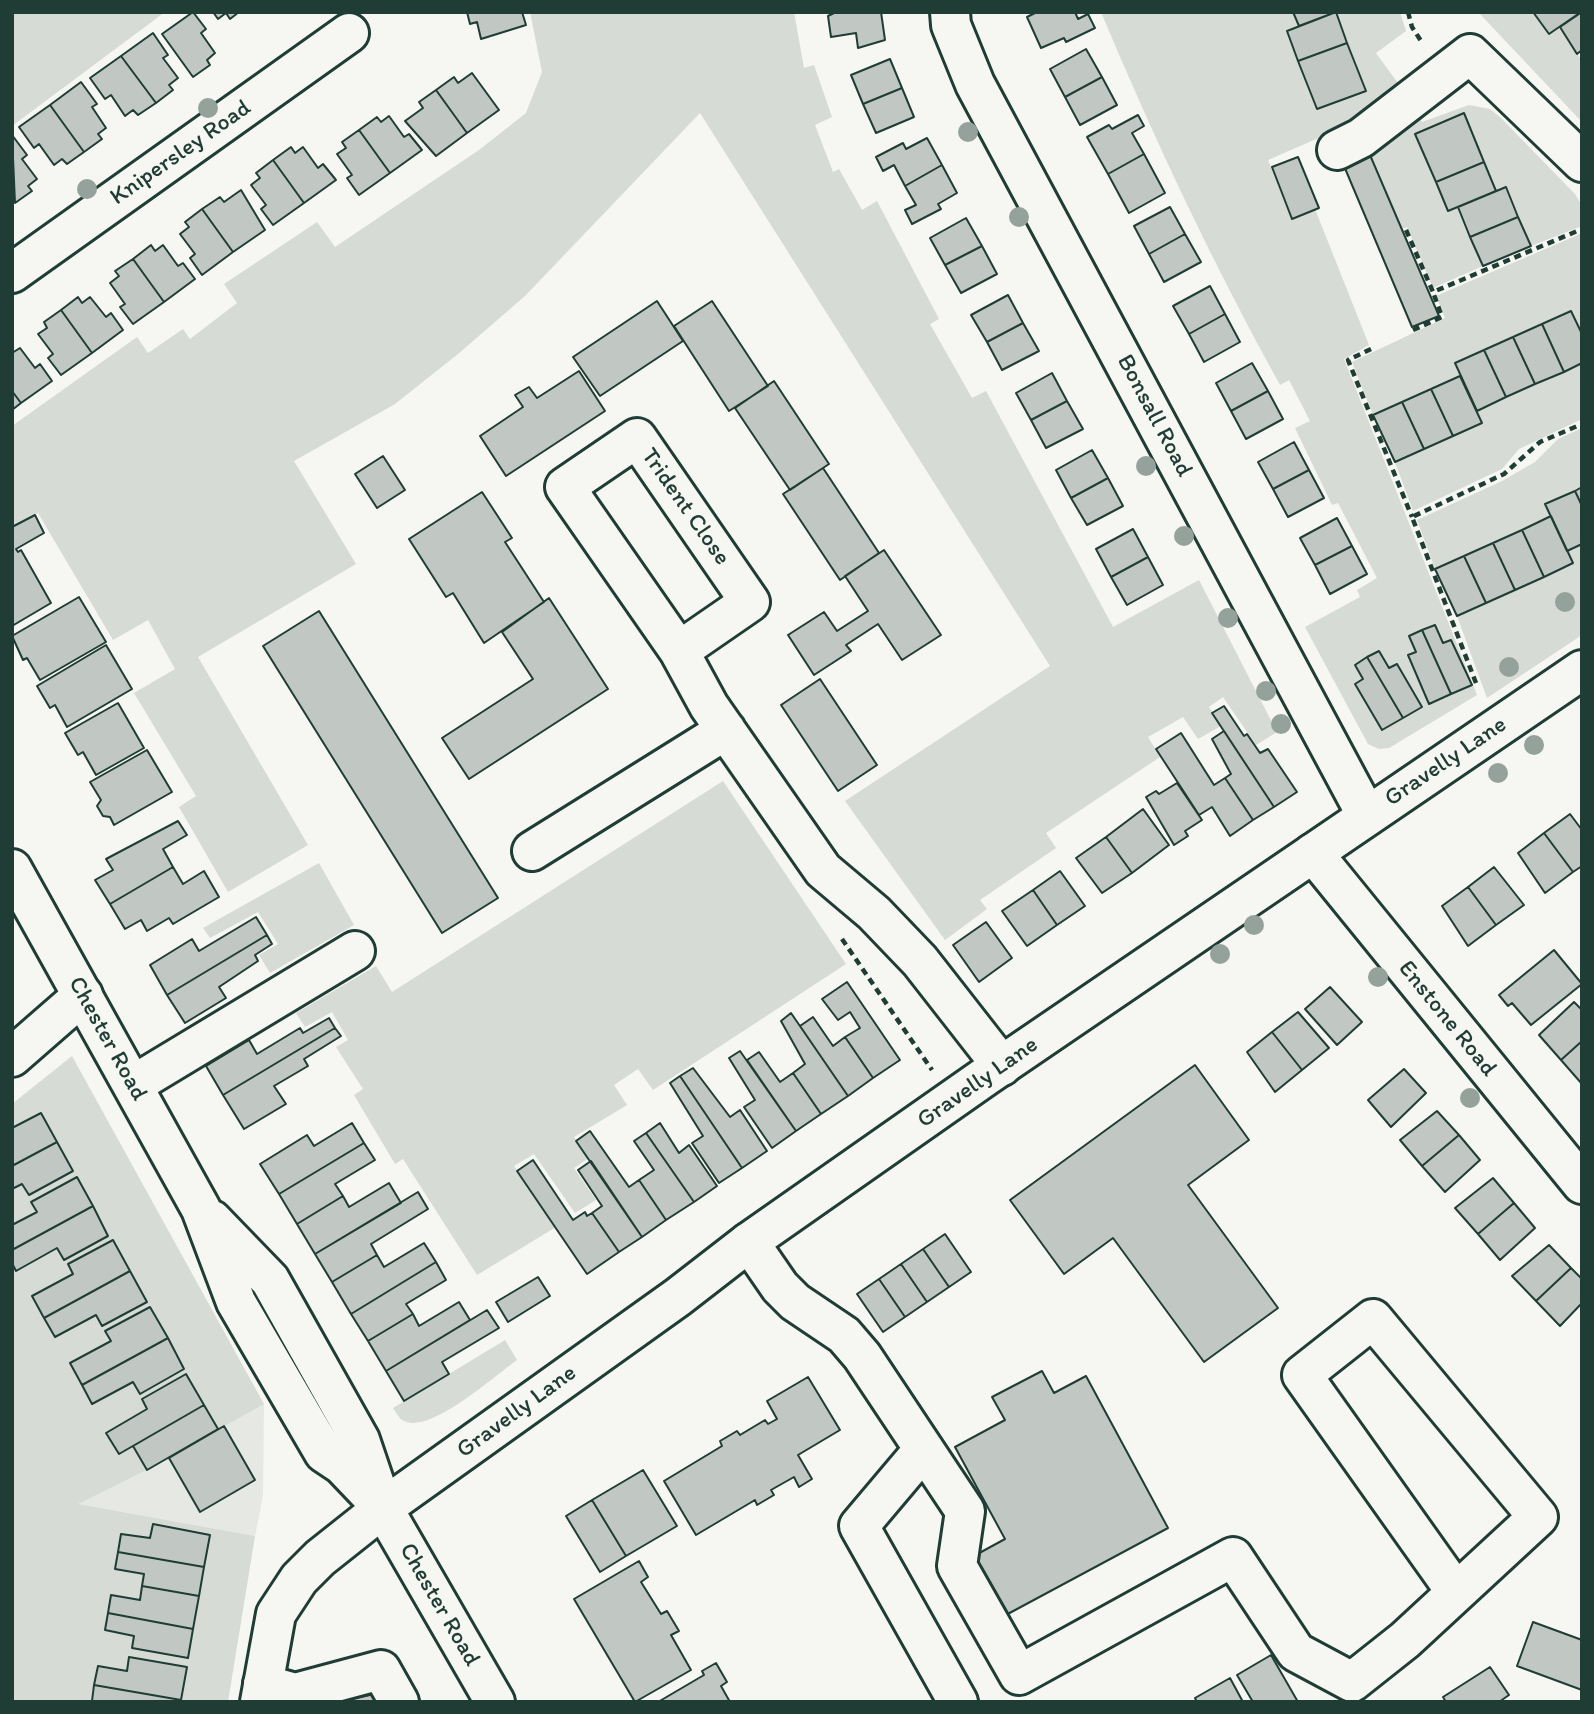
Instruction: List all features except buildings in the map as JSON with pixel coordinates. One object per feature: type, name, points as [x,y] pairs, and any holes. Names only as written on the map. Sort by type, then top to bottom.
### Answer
[{"type":"main road","name":"Bonsall Road","points":[[950,12],[951,25],[975,84],[1367,816]]},
{"type":"main road","name":"Knipersley Road","points":[[12,273],[349,33]]},
{"type":"main road","points":[[1337,150],[1361,138],[1470,54],[1582,162]]},
{"type":"main road","name":"Trident Close","points":[[679,651],[750,601],[637,438],[565,487],[679,651],[726,730],[823,870],[874,913],[919,961],[1002,1066]]},
{"type":"main road","name":"Gravelly Lane","points":[[262,1693],[276,1614],[299,1579],[320,1558],[383,1508],[678,1297],[750,1242],[1002,1066],[1582,670]]},
{"type":"main road","points":[[532,851],[726,730]]},
{"type":"main road","name":"Enstone Road","points":[[1313,853],[1582,1184]]},
{"type":"main road","name":"Chester Road","points":[[12,869],[201,1209],[236,1302],[324,1453],[342,1465],[383,1508],[495,1702]]},
{"type":"main road","points":[[132,1085],[355,951]]},
{"type":"main road","points":[[12,1057],[83,995]]},
{"type":"main road","points":[[750,1242],[780,1287],[795,1302],[844,1335],[862,1356],[965,1511],[957,1566],[1018,1675],[1233,1557],[1296,1652],[1352,1682],[1456,1592],[1538,1517],[1373,1319],[1302,1375],[1456,1592]]},
{"type":"main road","points":[[924,1449],[859,1526],[957,1702]]},
{"type":"main road","points":[[262,1693],[295,1693],[381,1670],[399,1702]]},
{"type":"path","points":[[1433,292],[1582,229]]},
{"type":"path","points":[[1406,230],[1442,317],[1413,330]]},
{"type":"path","points":[[1371,349],[1348,360],[1476,682]]},
{"type":"path","points":[[1412,517],[1504,474],[1540,442],[1582,424]]},
{"type":"shaded area","points":[[12,12],[165,12],[12,126]]},
{"type":"shaded area","points":[[530,12],[794,12],[804,68],[814,65],[832,117],[815,125],[833,172],[839,169],[862,210],[877,201],[939,319],[930,324],[972,398],[986,391],[1113,627],[1199,580],[1277,732],[1256,745],[1223,697],[1209,707],[1221,726],[1198,739],[1183,717],[1148,737],[1160,757],[1046,833],[1056,848],[980,900],[987,909],[945,940],[845,801],[1050,666],[700,113],[525,296],[458,354],[395,404],[294,461],[356,564],[198,657],[308,845],[228,892],[179,807],[196,796],[134,693],[175,669],[148,620],[113,640],[38,513],[12,527],[12,426],[137,337],[148,353],[183,329],[190,339],[237,303],[224,284],[317,222],[335,247],[479,150],[526,113],[542,72]]},
{"type":"shaded area","points":[[1101,12],[1293,12],[1299,26],[1287,31],[1318,109],[1366,91],[1336,12],[1400,12],[1406,31],[1376,53],[1403,90],[1346,126],[1268,160],[1292,218],[1315,209],[1369,345],[1344,359],[1477,695],[1389,748],[1379,749],[1368,744],[1305,627],[1360,597],[1357,590],[1377,578],[1338,503],[1332,505],[1295,428],[1310,421],[1289,380],[1280,385],[1231,294],[1163,154]]},
{"type":"shaded area","points":[[1478,12],[1533,12],[1549,34],[1560,27],[1582,61],[1582,122]]},
{"type":"shaded area","points":[[1469,105],[1490,109],[1500,117],[1575,194],[1581,204],[1582,226],[1531,246],[1506,188],[1496,191],[1464,114],[1416,134],[1448,211],[1458,207],[1483,266],[1433,288],[1407,227],[1402,229],[1369,150],[1418,112],[1422,122]]},
{"type":"shaded area","points":[[1580,234],[1582,334],[1571,311],[1455,364],[1460,376],[1373,415],[1352,362],[1445,318],[1436,296]]},
{"type":"shaded area","points":[[1582,363],[1582,419],[1519,449],[1502,469],[1413,511],[1395,462],[1482,423],[1477,411]]},
{"type":"shaded area","points":[[1582,428],[1582,487],[1546,504],[1551,516],[1435,569],[1417,520],[1502,481],[1535,462],[1558,439]]},
{"type":"shaded area","points":[[1582,544],[1582,635],[1487,698],[1457,616],[1573,563],[1567,551]]},
{"type":"shaded area","points":[[723,781],[846,964],[653,1090],[638,1069],[614,1085],[627,1105],[574,1137],[589,1158],[574,1168],[596,1200],[575,1213],[534,1154],[514,1166],[556,1227],[477,1275],[403,1159],[395,1164],[354,1095],[363,1089],[336,1047],[348,1040],[332,1012],[305,1027],[296,1013],[376,966],[392,992]]},
{"type":"shaded area","points":[[319,863],[354,925],[270,973],[259,955],[278,944],[258,912],[210,938],[203,928]]},
{"type":"shaded area","points":[[72,1056],[264,1404],[147,1470],[78,1504],[255,1536],[228,1702],[12,1702],[12,1104]]},
{"type":"shaded area","points":[[505,1340],[517,1360],[446,1412],[416,1423],[402,1420],[393,1408]]},
{"type":"shaded area","points":[[264,1404],[263,1496],[255,1536],[77,1504],[147,1470]]}]
